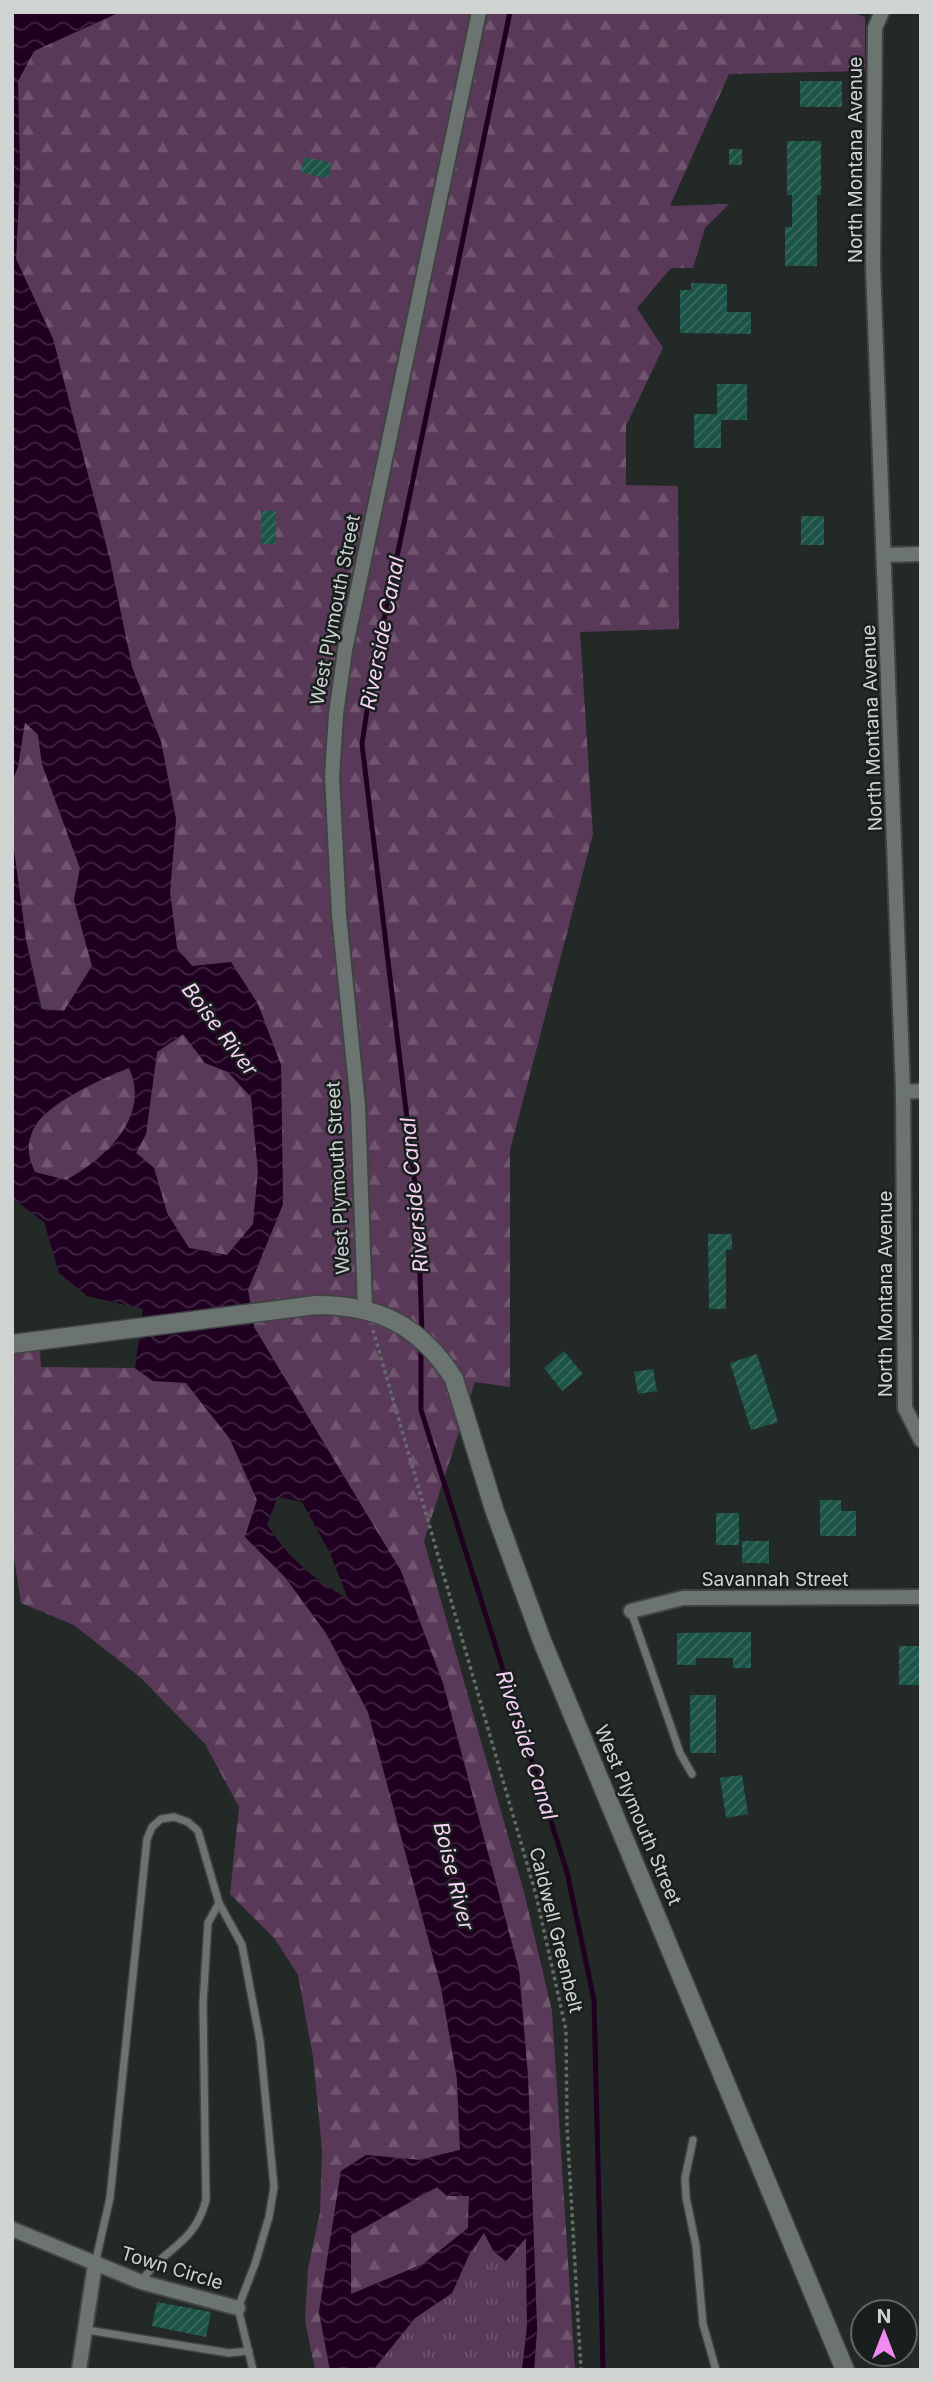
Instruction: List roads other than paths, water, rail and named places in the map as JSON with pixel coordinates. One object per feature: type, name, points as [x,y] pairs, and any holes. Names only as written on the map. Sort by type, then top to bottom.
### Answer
[{"type":"street","name":"West Plymouth Street","points":[[365,1308],[358,1106],[339,915],[332,776],[336,714],[345,650],[479,12]]},
{"type":"street","name":"North Montana Avenue","points":[[882,12],[875,28],[873,266],[886,555],[902,1091],[905,1408],[921,1440]]},
{"type":"street","points":[[886,555],[921,554]]},
{"type":"street","points":[[902,1091],[921,1091]]},
{"type":"street","name":"West Plymouth Street","points":[[12,1344],[316,1305],[365,1308],[392,1318],[431,1349],[454,1379],[494,1509],[542,1641],[845,2370]]},
{"type":"street","name":"Savannah Street","points":[[631,1611],[683,1598],[921,1597]]},
{"type":"street","name":"Town Circle","points":[[12,2229],[141,2281],[238,2308]]},
{"type":"street","name":"Town Circle","points":[[79,2370],[95,2264]]},
{"type":"lane","points":[[631,1611],[680,1752],[692,1774]]},
{"type":"lane","points":[[95,2264],[110,2198],[147,1839],[152,1827],[162,1819],[174,1817],[188,1822],[198,1830],[219,1903],[242,1945],[260,2041],[274,2187],[259,2253],[238,2308],[253,2370]]},
{"type":"lane","points":[[141,2281],[153,2264],[185,2240],[200,2221],[206,2200],[203,2004],[208,1923],[219,1903]]},
{"type":"lane","points":[[693,2140],[685,2178],[685,2197],[696,2246],[703,2325],[716,2370]]},
{"type":"lane","points":[[87,2330],[229,2353],[249,2351]]},
{"type":"water","name":"Boise River","points":[[12,12],[120,12],[34,51],[18,81],[20,174],[16,259],[53,339],[110,560],[132,667],[161,742],[176,819],[170,892],[177,948],[192,966],[231,962],[258,1004],[281,1065],[283,1204],[248,1290],[254,1327],[401,1571],[443,1683],[519,1970],[528,2077],[537,2329],[534,2370],[522,2370],[527,2327],[526,2238],[506,2261],[494,2252],[484,2233],[469,2255],[452,2293],[415,2318],[373,2370],[330,2370],[319,2312],[341,2171],[366,2155],[419,2160],[460,2150],[457,2079],[441,1987],[368,1712],[326,1633],[285,1577],[245,1537],[257,1500],[230,1439],[186,1383],[153,1381],[135,1368],[143,1309],[87,1296],[59,1273],[44,1222],[16,1201],[12,1205],[12,835],[26,940],[41,1009],[64,1011],[92,966],[74,900],[80,868],[42,764],[38,735],[25,722],[18,767],[12,781]],"holes":[[[183,1034],[205,1063],[228,1072],[251,1097],[258,1171],[253,1224],[227,1255],[189,1248],[167,1213],[154,1168],[136,1153],[146,1134],[157,1052]],[[129,1068],[135,1085],[135,1103],[121,1134],[95,1161],[66,1180],[35,1172],[29,1157],[29,1146],[39,1120],[61,1102],[90,1085]],[[278,1497],[302,1502],[330,1553],[348,1599],[303,1567],[267,1524]],[[437,2187],[447,2196],[469,2196],[468,2228],[423,2264],[351,2294],[351,2235]]]},
{"type":"waterway","name":"Riverside Canal","points":[[422,1335],[418,1210],[362,744],[372,677],[510,12]]},
{"type":"waterway","name":"Riverside Canal","points":[[421,1344],[421,1410],[567,1872],[594,2000],[603,2370]]}]
